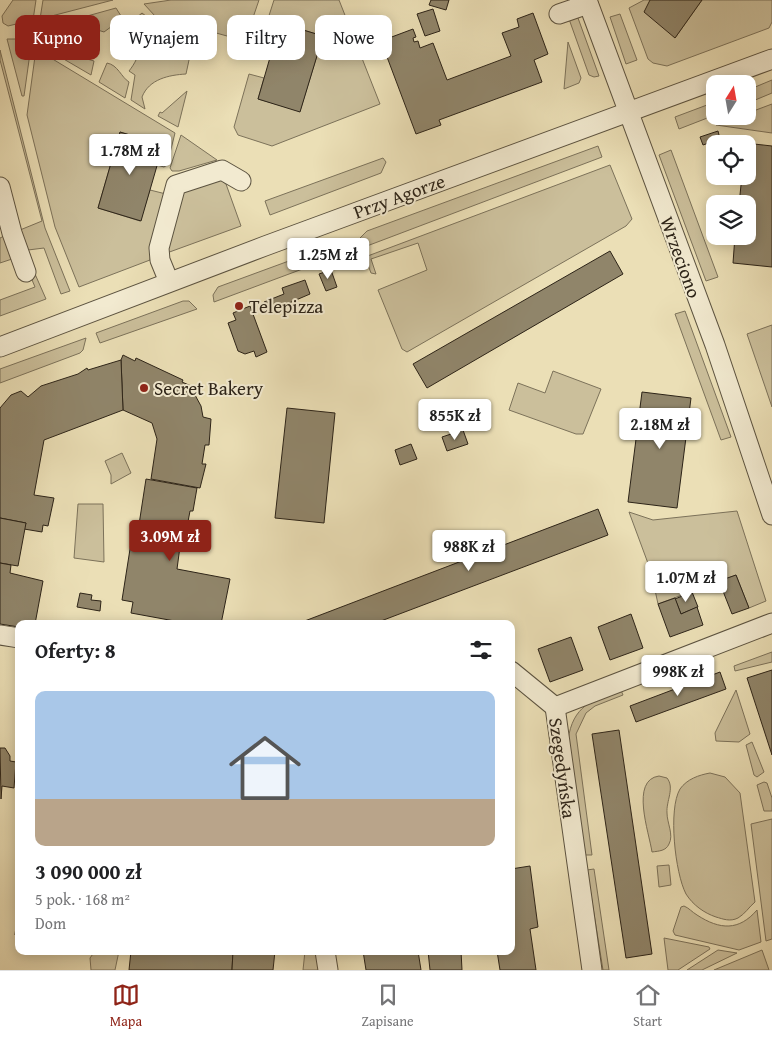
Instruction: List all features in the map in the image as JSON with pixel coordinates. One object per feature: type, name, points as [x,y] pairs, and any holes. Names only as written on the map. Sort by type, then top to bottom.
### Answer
[{"type":"street","points":[[559,14],[588,2]]},
{"type":"street","name":"Wrzeciono","points":[[588,2],[715,345],[772,515]]},
{"type":"street","name":"Przy Agorze","points":[[0,347],[424,186],[629,113],[772,59]]},
{"type":"street","points":[[169,282],[160,260],[160,248],[176,185],[222,170],[241,181]]},
{"type":"street","points":[[0,187],[12,233],[26,272]]},
{"type":"street","name":"Szegedyńska","points":[[592,970],[554,707],[772,623]]},
{"type":"street","points":[[0,636],[15,638]]},
{"type":"street","points":[[515,674],[554,707]]},
{"type":"street","points":[[326,955],[328,970]]},
{"type":"shaded area","points":[[13,0],[36,0],[34,15],[15,15],[15,24],[8,26],[3,23],[2,16]]},
{"type":"shaded area","points":[[43,0],[113,0],[55,15],[41,15]]},
{"type":"shaded area","points":[[171,0],[259,0],[254,15],[227,15],[227,36],[217,33],[217,15],[154,15],[144,4]]},
{"type":"shaded area","points":[[274,0],[339,0],[345,15],[315,15],[315,34],[305,31],[305,15],[269,15]]},
{"type":"shaded area","points":[[644,0],[650,0],[675,38],[702,0],[772,0],[772,22],[769,28],[667,66],[653,63],[648,59],[629,8]]},
{"type":"shaded area","points":[[116,8],[120,15],[110,15],[110,28],[104,32],[100,31],[100,15],[91,15]]},
{"type":"shaded area","points":[[620,14],[637,60],[626,64],[610,17]]},
{"type":"shaded area","points":[[573,17],[578,18],[599,76],[589,75],[569,19]]},
{"type":"shaded area","points":[[7,39],[15,39],[15,60],[29,60],[24,96],[22,96]]},
{"type":"shaded area","points":[[568,42],[581,78],[579,83],[564,89]]},
{"type":"shaded area","points":[[0,50],[45,228],[70,291],[61,294],[44,248],[28,250],[20,230],[42,221],[0,60]]},
{"type":"shaded area","points":[[34,60],[54,60],[175,133],[167,165],[164,167],[157,165],[162,145],[120,132],[98,208],[140,221],[150,190],[166,194],[154,234],[150,260],[79,287],[55,227],[27,115]]},
{"type":"shaded area","points":[[65,60],[94,61],[91,75]]},
{"type":"shaded area","points":[[136,60],[189,60],[186,74],[166,77],[149,86],[142,97],[145,109],[131,100],[135,75],[129,71]]},
{"type":"shaded area","points":[[316,60],[363,60],[380,104],[272,146],[238,135],[234,127],[249,74],[264,78],[258,99],[300,111]]},
{"type":"shaded area","points":[[107,63],[114,66],[129,82],[125,98],[99,82]]},
{"type":"shaded area","points":[[772,80],[772,93],[756,100],[756,87]]},
{"type":"shaded area","points":[[187,91],[178,127],[158,116],[160,112],[162,113]]},
{"type":"shaded area","points":[[772,104],[772,133],[716,125],[756,125],[756,110]]},
{"type":"shaded area","points":[[706,105],[706,118],[679,129],[675,117]]},
{"type":"shaded area","points":[[181,135],[217,160],[179,171],[172,171],[170,168]]},
{"type":"shaded area","points":[[598,146],[602,157],[359,249],[359,239],[367,231]]},
{"type":"shaded area","points":[[671,150],[718,277],[706,281],[659,155]]},
{"type":"shaded area","points":[[383,158],[386,162],[381,173],[270,215],[265,201]]},
{"type":"shaded area","points":[[610,165],[632,219],[626,226],[407,352],[402,349],[378,290],[427,270],[418,243],[371,259],[376,274],[371,273],[365,257]]},
{"type":"shaded area","points":[[215,176],[226,184],[241,226],[164,254],[183,188]]},
{"type":"shaded area","points":[[6,235],[12,259],[0,263],[0,238]]},
{"type":"shaded area","points":[[327,247],[335,248],[340,255],[214,302],[213,295],[218,287]]},
{"type":"shaded area","points":[[35,274],[46,299],[0,316],[0,300],[35,287],[30,275]]},
{"type":"shaded area","points":[[183,301],[189,301],[197,309],[100,343],[96,333]]},
{"type":"shaded area","points":[[685,311],[731,437],[721,440],[675,314]]},
{"type":"shaded area","points":[[772,325],[772,407],[747,334]]},
{"type":"shaded area","points":[[86,338],[83,350],[80,353],[0,383],[0,369]]},
{"type":"shaded area","points":[[553,371],[601,389],[583,434],[576,434],[509,410],[518,383],[545,393]]},
{"type":"shaded area","points":[[122,453],[131,473],[111,484],[111,475],[105,461]]},
{"type":"shaded area","points":[[78,504],[103,504],[104,562],[74,558]]},
{"type":"shaded area","points":[[737,511],[766,601],[749,608],[736,575],[658,604],[652,576],[666,572],[663,562],[649,566],[629,512],[653,520]]},
{"type":"shaded area","points":[[772,652],[772,662],[735,671],[734,666]]},
{"type":"shaded area","points":[[620,688],[623,695],[595,706],[586,713],[576,734],[592,855],[585,855],[568,740],[574,719],[585,706]]},
{"type":"shaded area","points":[[736,690],[750,734],[739,742],[716,741],[715,733]]},
{"type":"shaded area","points":[[752,742],[764,772],[757,777],[754,775],[746,745]]},
{"type":"shaded area","points":[[710,773],[725,777],[740,793],[755,902],[738,918],[732,920],[703,911],[692,902],[682,884],[676,857],[674,811],[676,798],[680,789],[686,783],[694,778]]},
{"type":"shaded area","points":[[659,776],[667,778],[670,786],[667,817],[671,837],[666,848],[652,852],[645,820],[643,797],[645,787],[650,780]]},
{"type":"shaded area","points":[[764,782],[767,783],[772,798],[772,811],[764,811],[757,785]]},
{"type":"shaded area","points":[[772,819],[772,939],[766,941],[751,824]]},
{"type":"shaded area","points":[[669,865],[671,885],[659,887],[657,866]]},
{"type":"shaded area","points":[[594,869],[609,970],[603,970],[587,870]]},
{"type":"shaded area","points":[[684,906],[705,920],[721,926],[736,925],[743,922],[757,910],[761,942],[739,950],[675,935],[673,931],[681,907]]},
{"type":"shaded area","points":[[664,938],[709,947],[710,949],[678,970],[668,970]]},
{"type":"shaded area","points":[[718,950],[737,953],[702,970],[687,970]]},
{"type":"shaded area","points":[[762,950],[769,970],[714,970]]},
{"type":"shaded area","points":[[92,955],[118,955],[115,970],[91,970],[90,958]]},
{"type":"shaded area","points":[[305,955],[318,955],[320,970],[303,970]]},
{"type":"building","points":[[431,0],[449,0],[446,10],[429,5]]},
{"type":"building","points":[[650,0],[702,0],[675,38],[644,12]]},
{"type":"building","points":[[433,9],[440,31],[425,36],[417,14]]},
{"type":"building","points":[[533,13],[548,54],[534,60],[542,82],[439,120],[441,125],[416,134],[388,60],[392,60],[392,37],[413,29],[416,37],[413,38],[414,42],[418,41],[420,48],[433,43],[447,80],[511,56],[502,33],[519,27],[517,19]]},
{"type":"building","points":[[305,31],[315,34],[316,60],[300,112],[258,99],[269,60],[305,60]]},
{"type":"building","points":[[718,131],[719,135],[706,135]]},
{"type":"building","points":[[120,132],[163,145],[141,221],[98,208]]},
{"type":"building","points":[[706,135],[706,144],[703,145],[700,137]]},
{"type":"building","points":[[756,144],[772,146],[772,267],[733,263],[734,245],[756,245],[756,195],[740,195],[741,185],[756,185]]},
{"type":"building","points":[[610,251],[623,274],[427,388],[413,364]]},
{"type":"building","points":[[331,270],[337,287],[326,291],[319,274]]},
{"type":"building","points":[[305,280],[310,294],[268,312],[264,302],[284,294],[282,288]]},
{"type":"building","points":[[250,306],[267,352],[256,357],[254,351],[245,354],[238,351],[228,323],[236,320],[233,313]]},
{"type":"building","points":[[123,355],[135,361],[136,358],[198,389],[195,395],[201,406],[203,417],[211,419],[209,445],[205,445],[202,464],[206,464],[200,488],[151,479],[157,439],[152,423],[123,410],[121,360]]},
{"type":"building","points":[[121,360],[123,410],[44,440],[34,495],[54,498],[48,526],[43,525],[42,532],[24,529],[26,523],[0,518],[0,408],[11,395],[21,391],[28,397],[41,386],[78,374],[87,368],[88,370]]},
{"type":"building","points":[[642,392],[691,398],[677,508],[628,502]]},
{"type":"building","points":[[287,408],[335,413],[324,523],[275,518]]},
{"type":"building","points":[[463,430],[468,444],[447,451],[442,437]]},
{"type":"building","points":[[411,444],[417,459],[400,465],[395,450]]},
{"type":"building","points":[[146,479],[197,488],[193,511],[190,511],[187,527],[191,528],[188,540],[181,539],[177,569],[230,579],[222,620],[169,620],[131,613],[133,602],[122,600],[133,530],[138,531]]},
{"type":"building","points":[[598,509],[608,535],[384,620],[307,620]]},
{"type":"building","points":[[0,518],[26,523],[18,566],[0,563]]},
{"type":"building","points":[[0,563],[11,565],[10,573],[43,581],[36,620],[15,620],[15,626],[0,624]]},
{"type":"building","points":[[736,575],[749,608],[732,614],[719,581]]},
{"type":"building","points":[[692,592],[698,607],[681,614],[675,599]]},
{"type":"building","points":[[80,593],[92,595],[91,600],[101,601],[100,611],[77,607]]},
{"type":"building","points":[[675,598],[681,614],[697,607],[703,625],[670,637],[658,604]]},
{"type":"building","points":[[631,614],[643,648],[610,660],[598,627]]},
{"type":"building","points":[[571,637],[583,670],[550,682],[538,649]]},
{"type":"building","points":[[772,670],[772,755],[747,678]]},
{"type":"building","points":[[720,672],[726,689],[636,722],[630,706]]},
{"type":"building","points":[[619,730],[652,954],[626,958],[592,734]]},
{"type":"building","points":[[0,748],[5,748],[10,756],[10,761],[15,762],[14,788],[2,786],[1,799]]},
{"type":"building","points":[[530,866],[538,927],[530,929],[536,970],[500,970],[498,955],[515,955],[515,868]]},
{"type":"building","points":[[131,955],[233,955],[232,970],[129,970]]},
{"type":"building","points":[[233,955],[275,955],[273,970],[232,970]]},
{"type":"building","points":[[364,955],[419,955],[421,970],[366,970]]},
{"type":"building","points":[[428,955],[461,955],[462,970],[430,970]]},
{"type":"place","name":"Telepizza","points":[[239,306]]},
{"type":"place","name":"Secret Bakery","points":[[144,388]]}]
